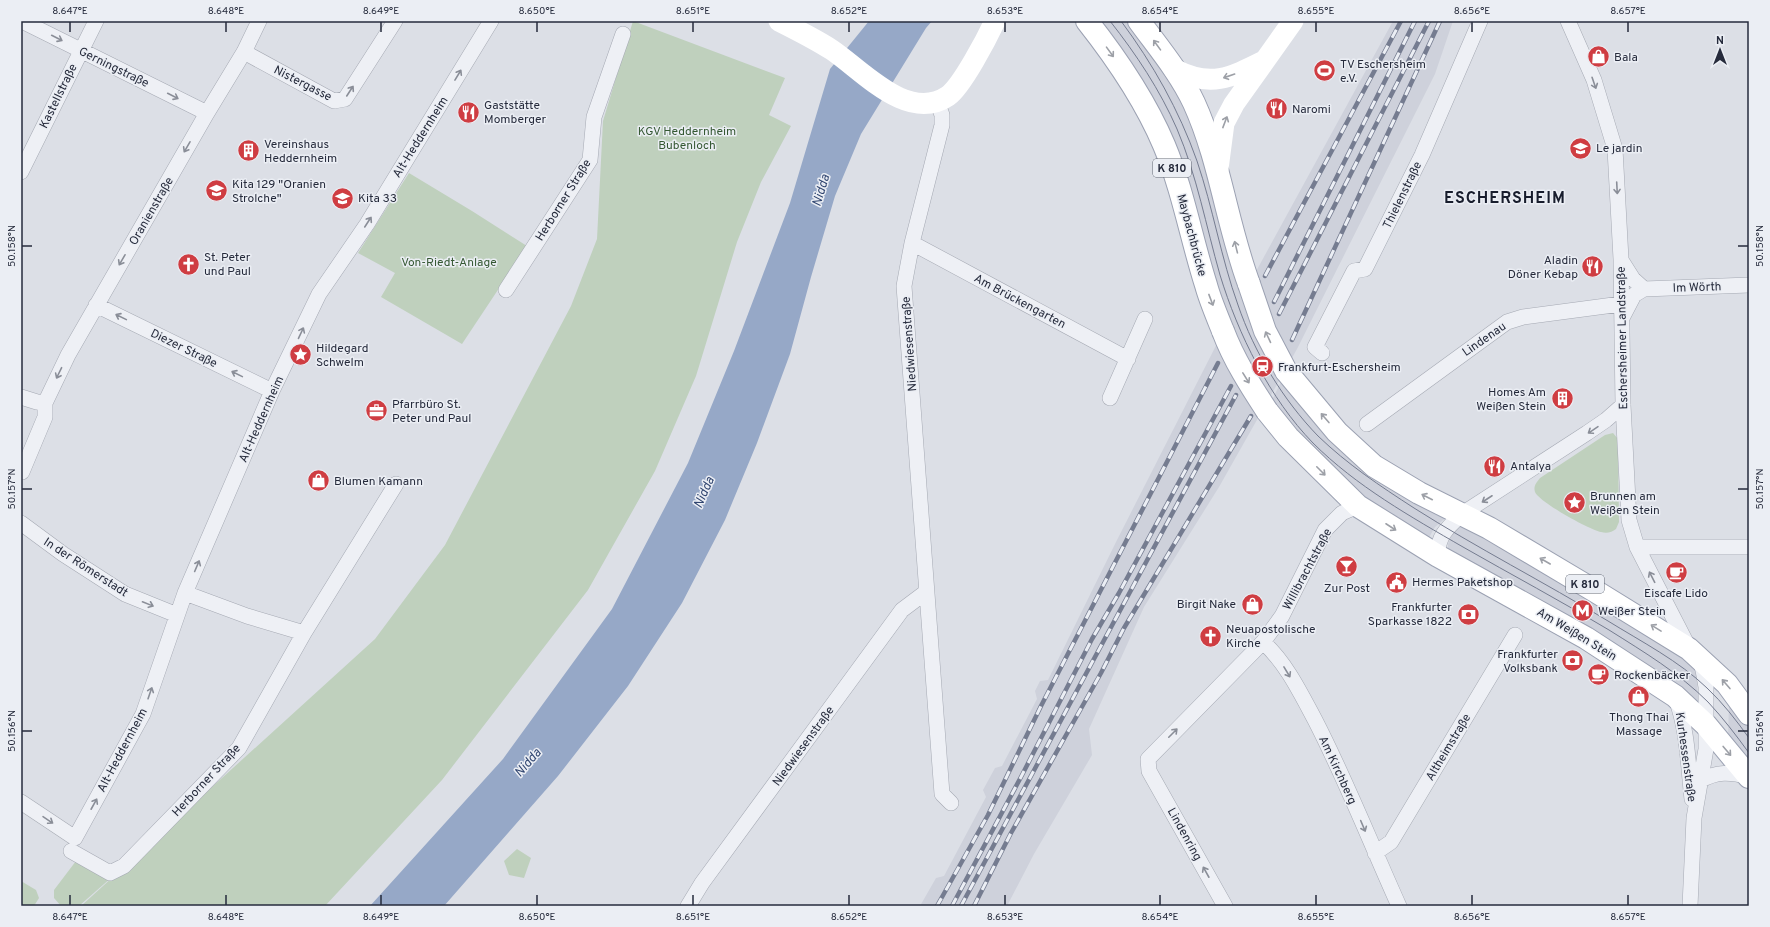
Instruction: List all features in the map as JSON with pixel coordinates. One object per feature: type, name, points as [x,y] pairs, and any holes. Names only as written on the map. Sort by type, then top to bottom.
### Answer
[{"type":"main road","name":"Maybachbrücke","points":[[1087,21],[1121,67],[1146,108],[1164,145],[1178,183],[1206,286],[1230,350],[1240,369],[1267,411]]},
{"type":"main road","name":"K 810","points":[[1139,21],[1174,69],[1193,102],[1218,174],[1238,255],[1265,331],[1274,350],[1286,371],[1337,432],[1374,466],[1419,493],[1462,514],[1595,590],[1694,653]]},
{"type":"main road","name":"Am Weißen Stein","points":[[1267,411],[1288,437],[1358,506],[1438,556],[1586,638],[1675,696],[1706,725]]},
{"type":"main road","name":"Eschersheimer Landstraße","points":[[1694,653],[1726,684],[1749,714]]},
{"type":"main road","name":"K 810","points":[[1706,725],[1749,777]]},
{"type":"street","name":"Gerningstraße","points":[[22,21],[207,113]]},
{"type":"street","name":"Kastellstraße","points":[[21,172],[96,21]]},
{"type":"street","name":"Oranienstraße","points":[[22,472],[45,417],[45,403],[68,355],[207,113],[244,52],[259,21]]},
{"type":"street","name":"Nistergasse","points":[[244,52],[334,101],[345,99],[395,21]]},
{"type":"street","name":"Alt-Heddernheim","points":[[73,845],[143,714],[185,593],[272,392],[319,294],[367,224],[491,21]]},
{"type":"street","points":[[792,23],[833,51],[890,94],[903,100],[930,104],[950,95],[981,49],[995,21]]},
{"type":"street","points":[[1218,174],[1224,123],[1234,104],[1293,21]]},
{"type":"street","name":"Thielenstraße","points":[[1322,353],[1315,347],[1354,271],[1365,269],[1422,155],[1480,21]]},
{"type":"street","name":"Eschersheimer Landstraße","points":[[1568,21],[1594,80],[1615,149],[1621,259],[1623,405],[1630,520],[1637,547],[1704,670],[1706,686],[1706,725]]},
{"type":"street","name":"Herborner Straße","points":[[506,290],[590,160],[594,117],[623,34]]},
{"type":"street","points":[[1174,69],[1187,76],[1201,80],[1221,79],[1265,61]]},
{"type":"street","name":"Niedwiesenstraße","points":[[937,102],[942,115],[942,126],[912,243],[904,286],[942,794],[951,803]]},
{"type":"street","name":"Am Brückengarten","points":[[912,243],[1128,360]]},
{"type":"street","points":[[1621,259],[1633,280],[1644,289],[1634,296],[1622,311]]},
{"type":"street","name":"Im Wörth","points":[[1644,289],[1749,285]]},
{"type":"street","name":"Diezer Straße","points":[[96,305],[272,392]]},
{"type":"street","name":"Lindenau","points":[[1367,424],[1507,322],[1523,317],[1622,311]]},
{"type":"street","points":[[1110,398],[1145,319]]},
{"type":"street","points":[[21,397],[45,403]]},
{"type":"street","points":[[1438,556],[1438,548],[1446,528],[1462,514],[1587,433],[1606,420],[1623,405]]},
{"type":"street","name":"Herborner Straße","points":[[73,845],[110,872],[124,866],[239,748],[304,633],[396,484]]},
{"type":"street","name":"Willibrachtstraße","points":[[1148,762],[1150,756],[1263,642],[1282,616],[1325,530],[1342,513],[1358,506]]},
{"type":"street","name":"In der Römerstadt","points":[[21,523],[63,554],[125,594],[177,615]]},
{"type":"street","points":[[1637,547],[1749,547]]},
{"type":"street","name":"Niedwiesenstraße","points":[[688,906],[702,883],[902,610],[926,592]]},
{"type":"street","points":[[185,593],[246,616],[304,633]]},
{"type":"street","name":"Altheimstraße","points":[[1375,853],[1391,842],[1515,635]]},
{"type":"street","name":"Am Kirchberg","points":[[1263,642],[1277,655],[1302,696],[1331,752],[1399,906]]},
{"type":"street","name":"Kurhessenstraße","points":[[1675,696],[1682,715],[1685,730],[1694,818]]},
{"type":"street","name":"Kurhessenstraße","points":[[1690,906],[1694,818],[1706,749],[1706,725]]},
{"type":"street","name":"Lindenring","points":[[1148,762],[1149,771],[1225,906]]},
{"type":"street","name":"Kurhessenstraße","points":[[1700,781],[1719,773],[1733,773],[1749,777]]},
{"type":"street","points":[[21,802],[73,845]]},
{"type":"shaded area","points":[[1100,21],[1131,21],[1162,65],[1187,113],[1200,149],[1231,267],[1242,297],[1393,21],[1453,21],[1435,74],[1297,349],[1219,487],[1144,607],[1089,729],[1092,755],[1034,854],[1007,906],[920,906],[936,878],[944,876],[986,797],[983,790],[995,768],[1002,766],[1037,699],[1035,691],[1040,681],[1048,680],[1117,540],[1229,320]]},
{"type":"shaded area","points":[[1282,380],[1448,516],[1435,527],[1427,541],[1389,517],[1357,492],[1299,436],[1272,400]]},
{"type":"shaded area","points":[[1464,523],[1692,662],[1696,672],[1699,709],[1448,551],[1448,544],[1452,535],[1457,528]]},
{"type":"shaded area","points":[[1729,700],[1749,727],[1749,765],[1728,740]]},
{"type":"green space","name":"KGV Heddernheim Bubenloch","points":[[633,21],[785,78],[769,115],[791,126],[761,182],[737,242],[696,376],[655,471],[588,590],[442,780],[325,906],[81,906],[375,639],[445,545],[571,306],[597,239],[603,121]]},
{"type":"green space","name":"Von-Riedt-Anlage","points":[[409,173],[527,246],[462,344],[381,297],[395,273],[358,253]]},
{"type":"green space","points":[[1613,433],[1618,439],[1619,522],[1616,529],[1605,533],[1595,530],[1555,509],[1539,497],[1535,492],[1535,488],[1540,478],[1605,435]]},
{"type":"green space","points":[[517,849],[531,858],[524,878],[509,875],[504,861]]},
{"type":"green space","points":[[76,861],[112,877],[79,906],[61,906],[54,898],[54,890]]},
{"type":"green space","points":[[21,881],[36,890],[39,898],[34,906],[21,906]]},
{"type":"water","name":"Nidda","points":[[869,21],[932,21],[926,28],[861,134],[835,196],[790,354],[757,443],[725,520],[682,603],[628,686],[558,776],[444,906],[370,906],[503,759],[612,609],[688,463],[734,351],[790,203],[830,69]]},
{"type":"tram line","points":[[1110,21],[1147,73],[1163,100],[1177,129],[1201,201],[1220,275],[1236,320],[1257,365],[1269,386],[1297,426],[1330,459],[1385,500],[1443,536],[1609,630],[1673,672],[1708,702],[1749,753]]},
{"type":"tram line","points":[[1121,21],[1144,54],[1164,88],[1190,142],[1203,179],[1232,287],[1252,340],[1271,375],[1305,422],[1340,456],[1401,500],[1660,652],[1684,669],[1707,688],[1734,718],[1749,738]]},
{"type":"railway","points":[[1265,276],[1401,21]]},
{"type":"railway","points":[[1274,302],[1415,21]]},
{"type":"railway","points":[[1279,314],[1429,21]]},
{"type":"railway","points":[[1292,340],[1440,21]]},
{"type":"railway","points":[[937,906],[988,815],[1041,706],[1218,363]]},
{"type":"railway","points":[[952,906],[1021,777],[1092,639],[1119,593],[1231,386]]},
{"type":"railway","points":[[961,906],[1236,395]]},
{"type":"railway","points":[[974,906],[1011,833],[1101,673],[1124,628],[1251,416]]},
{"type":"place","name":"Bala","points":[[1599,57]]},
{"type":"place","name":"TV Eschersheim e.V.","points":[[1325,71]]},
{"type":"place","name":"Naromi","points":[[1277,109]]},
{"type":"place","name":"Gaststätte Momberger","points":[[468,112]]},
{"type":"place","name":"Le jardin","points":[[1581,148]]},
{"type":"place","name":"Vereinshaus Heddernheim","points":[[248,151]]},
{"type":"place","name":"Kita 129 \"Oranien Strolche\"","points":[[217,191]]},
{"type":"place","name":"Kita 33","points":[[342,198]]},
{"type":"place","name":"St. Peter und Paul","points":[[189,264]]},
{"type":"place","name":"Aladin Döner Kebap","points":[[1593,267]]},
{"type":"place","name":"Hildegard Schwelm","points":[[300,355]]},
{"type":"place","name":"Frankfurt-Eschersheim","points":[[1262,367]]},
{"type":"place","name":"Homes Am Weißen Stein","points":[[1562,399]]},
{"type":"place","name":"Pfarrbüro St. Peter und Paul","points":[[376,411]]},
{"type":"place","name":"Antalya","points":[[1495,466]]},
{"type":"place","name":"Blumen Kamann","points":[[318,481]]},
{"type":"place","name":"Brunnen am Weißen Stein","points":[[1574,503]]},
{"type":"place","name":"Zur Post","points":[[1347,567]]},
{"type":"place","name":"Eiscafe Lido","points":[[1676,572]]},
{"type":"place","name":"Hermes Paketshop","points":[[1396,582]]},
{"type":"place","name":"Birgit Nake","points":[[1252,604]]},
{"type":"place","name":"Weißer Stein","points":[[1583,611]]},
{"type":"place","name":"Frankfurter Sparkasse 1822","points":[[1468,614]]},
{"type":"place","name":"Neuapostolische Kirche","points":[[1211,636]]},
{"type":"place","name":"Frankfurter Volksbank","points":[[1573,661]]},
{"type":"place","name":"Rockenbäcker","points":[[1599,675]]},
{"type":"place","name":"Thong Thai Massage","points":[[1639,696]]},
{"type":"district","name":"ESCHERSHEIM","points":[[1505,197]]}]
